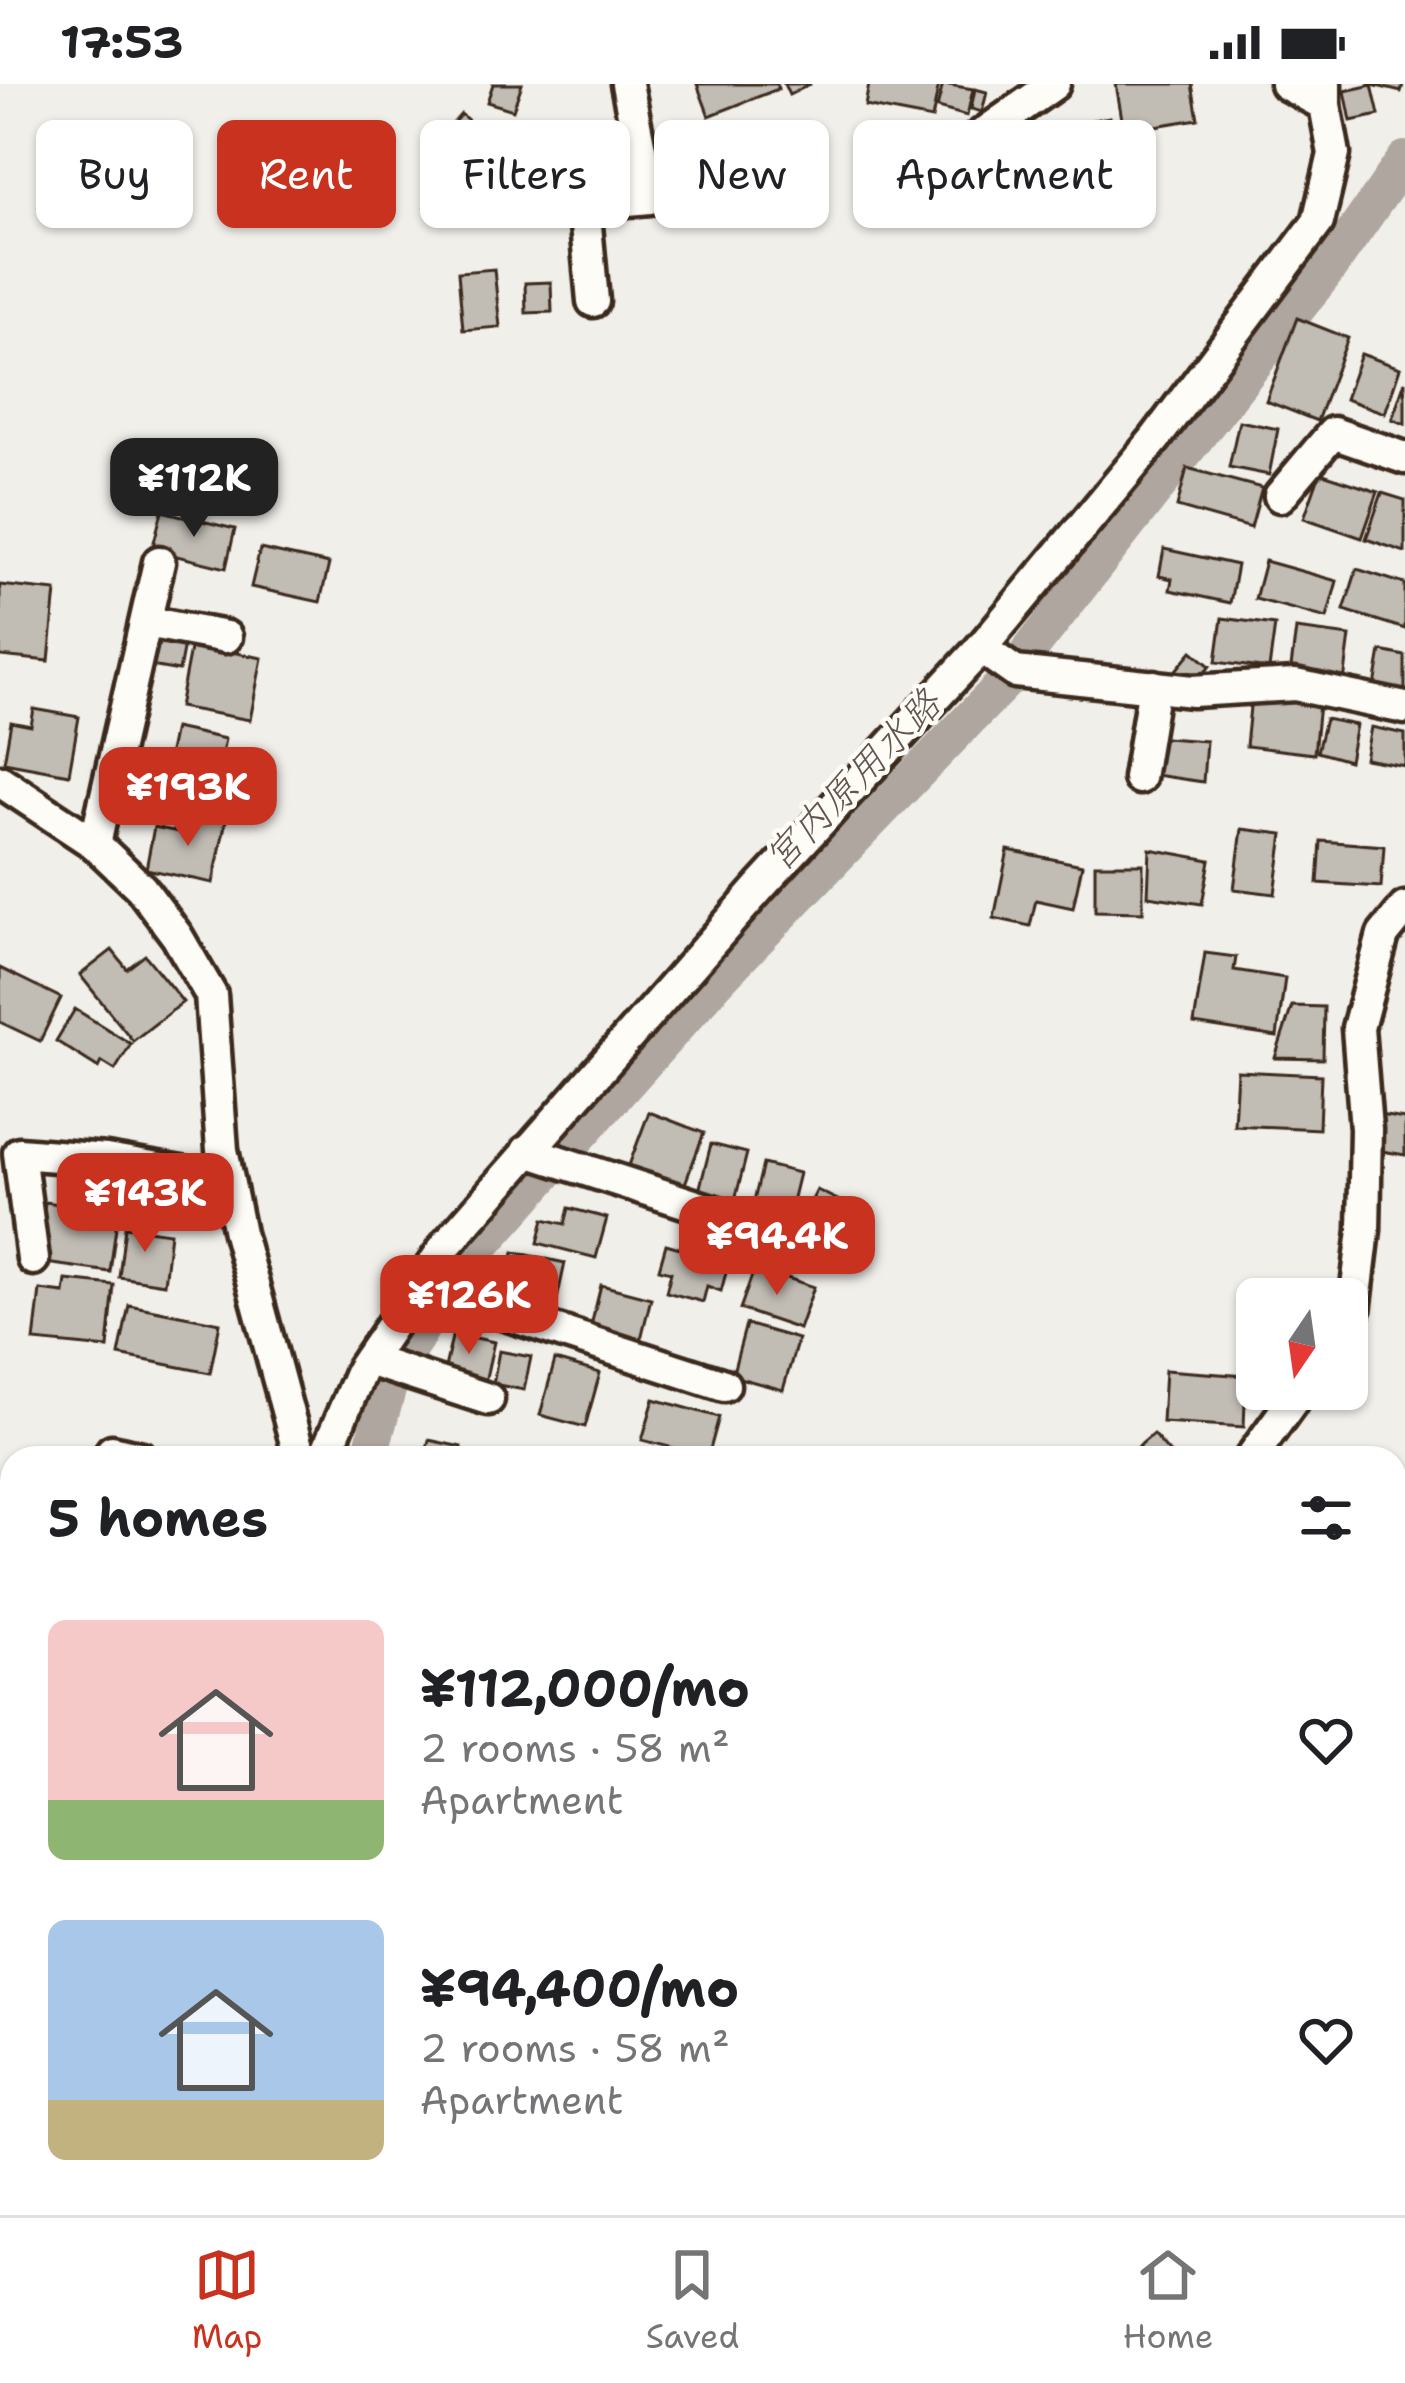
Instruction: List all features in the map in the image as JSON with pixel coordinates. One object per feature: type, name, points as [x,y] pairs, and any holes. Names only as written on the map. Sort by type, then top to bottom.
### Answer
[{"type":"street","points":[[593,301],[584,204],[650,198],[627,84]]},
{"type":"street","points":[[1003,120],[1054,84]]},
{"type":"street","points":[[330,1446],[369,1361],[447,1244],[761,886],[995,658],[1318,222],[1334,154],[1325,95],[1286,84]]},
{"type":"street","points":[[1280,496],[1333,433],[1405,458]]},
{"type":"street","points":[[95,844],[159,562]]},
{"type":"street","points":[[146,622],[226,637]]},
{"type":"street","points":[[995,658],[1193,692],[1294,685],[1405,708]]},
{"type":"street","points":[[1139,778],[1154,686]]},
{"type":"street","points":[[0,781],[95,844],[141,888],[177,936],[211,995],[221,1150],[297,1446]]},
{"type":"street","points":[[1358,1278],[1366,1129],[1358,1028],[1383,935],[1405,908]]},
{"type":"street","points":[[528,1151],[780,1233]]},
{"type":"street","points":[[33,1259],[19,1153],[106,1160],[228,1181]]},
{"type":"street","points":[[420,1286],[724,1385]]},
{"type":"street","points":[[369,1361],[488,1399]]},
{"type":"street","points":[[1260,1446],[1286,1410]]},
{"type":"building","points":[[493,84],[522,84],[513,110],[487,102]]},
{"type":"building","points":[[697,84],[777,84],[778,89],[709,116]]},
{"type":"building","points":[[784,84],[811,84],[789,95]]},
{"type":"building","points":[[869,84],[939,84],[932,119],[865,106]]},
{"type":"building","points":[[943,84],[973,89],[967,116],[937,108]]},
{"type":"building","points":[[1116,84],[1192,84],[1198,119],[1156,126],[1156,120],[1122,120]]},
{"type":"building","points":[[1368,84],[1403,84],[1401,92]]},
{"type":"building","points":[[1372,85],[1379,115],[1351,121],[1345,91]]},
{"type":"building","points":[[975,89],[987,92],[982,112],[971,109]]},
{"type":"building","points":[[494,269],[500,327],[463,330],[458,272]]},
{"type":"building","points":[[551,282],[552,312],[526,313],[525,283]]},
{"type":"building","points":[[1297,318],[1348,338],[1317,421],[1266,401]]},
{"type":"building","points":[[1361,354],[1400,368],[1385,413],[1345,399]]},
{"type":"building","points":[[1405,381],[1405,424],[1392,419]]},
{"type":"building","points":[[1239,421],[1278,429],[1269,475],[1229,467]]},
{"type":"building","points":[[1187,468],[1262,488],[1251,528],[1177,507]]},
{"type":"building","points":[[1320,473],[1378,492],[1362,538],[1304,518]]},
{"type":"building","points":[[1382,493],[1405,500],[1405,552],[1366,539]]},
{"type":"building","points":[[162,511],[235,529],[226,568],[152,550]]},
{"type":"building","points":[[260,549],[329,564],[320,602],[251,587]]},
{"type":"building","points":[[1164,549],[1237,565],[1230,603],[1170,590],[1172,579],[1159,576]]},
{"type":"building","points":[[1265,561],[1337,581],[1327,618],[1255,599]]},
{"type":"building","points":[[1357,569],[1405,584],[1405,629],[1344,610]]},
{"type":"building","points":[[0,585],[56,591],[49,661],[0,656]]},
{"type":"building","points":[[1222,618],[1275,625],[1269,669],[1216,662]]},
{"type":"building","points":[[1296,629],[1350,636],[1344,682],[1290,675]]},
{"type":"building","points":[[157,634],[185,639],[179,671],[151,666]]},
{"type":"building","points":[[191,644],[262,658],[250,720],[179,707]]},
{"type":"building","points":[[1192,651],[1210,666],[1195,685],[1176,670]]},
{"type":"building","points":[[1381,651],[1405,656],[1405,698],[1374,692]]},
{"type":"building","points":[[1251,697],[1319,704],[1314,754],[1246,746]]},
{"type":"building","points":[[34,709],[79,717],[69,774],[4,762],[11,722],[31,726]]},
{"type":"building","points":[[1325,719],[1356,725],[1349,761],[1317,752]]},
{"type":"building","points":[[1371,727],[1405,734],[1405,766],[1365,759]]},
{"type":"building","points":[[174,728],[225,739],[218,773],[202,770],[200,784],[164,777]]},
{"type":"building","points":[[1151,737],[1206,741],[1203,782],[1148,774]]},
{"type":"building","points":[[188,812],[226,820],[213,883],[146,869],[154,827],[183,833]]},
{"type":"building","points":[[1242,829],[1283,834],[1275,894],[1234,889]]},
{"type":"building","points":[[1321,841],[1384,846],[1381,887],[1318,883]]},
{"type":"building","points":[[1150,849],[1210,860],[1202,904],[1148,896]]},
{"type":"building","points":[[1008,850],[1082,865],[1073,908],[1036,900],[1030,926],[994,918]]},
{"type":"building","points":[[1095,864],[1143,864],[1143,912],[1095,911]]},
{"type":"building","points":[[112,950],[127,969],[145,955],[183,1002],[133,1041],[80,975]]},
{"type":"building","points":[[1205,953],[1236,957],[1234,970],[1285,978],[1277,1037],[1194,1024]]},
{"type":"building","points":[[0,968],[61,998],[40,1041],[0,1022]]},
{"type":"building","points":[[1292,1006],[1324,1007],[1323,1059],[1275,1058]]},
{"type":"building","points":[[75,1009],[131,1044],[115,1070],[102,1062],[99,1068],[56,1041]]},
{"type":"building","points":[[1237,1071],[1321,1075],[1319,1129],[1234,1125]]},
{"type":"building","points":[[649,1112],[704,1133],[683,1189],[628,1168]]},
{"type":"building","points":[[1373,1114],[1405,1119],[1405,1155],[1370,1149]]},
{"type":"building","points":[[711,1144],[747,1153],[733,1208],[697,1199]]},
{"type":"building","points":[[763,1164],[799,1173],[785,1230],[749,1221]]},
{"type":"building","points":[[817,1190],[873,1217],[851,1263],[794,1235]]},
{"type":"building","points":[[45,1202],[118,1212],[110,1272],[38,1262]]},
{"type":"building","points":[[569,1208],[607,1218],[596,1258],[538,1243],[544,1219],[565,1224]]},
{"type":"building","points":[[125,1227],[170,1233],[164,1284],[119,1277]]},
{"type":"building","points":[[666,1244],[729,1262],[721,1291],[707,1286],[703,1302],[666,1292],[671,1272],[659,1269]]},
{"type":"building","points":[[514,1252],[565,1263],[554,1314],[503,1304]]},
{"type":"building","points":[[755,1267],[814,1287],[799,1329],[740,1309]]},
{"type":"building","points":[[66,1280],[114,1285],[108,1348],[34,1341],[40,1290],[64,1293]]},
{"type":"building","points":[[601,1285],[651,1298],[640,1343],[590,1330]]},
{"type":"building","points":[[129,1305],[220,1323],[210,1373],[119,1355]]},
{"type":"building","points":[[746,1324],[798,1339],[783,1390],[732,1376]]},
{"type":"building","points":[[453,1333],[494,1342],[485,1382],[444,1372]]},
{"type":"building","points":[[499,1351],[531,1357],[524,1390],[493,1384]]},
{"type":"building","points":[[555,1360],[600,1373],[585,1427],[540,1415]]},
{"type":"building","points":[[1165,1370],[1236,1375],[1236,1410],[1245,1410],[1244,1427],[1162,1422]]},
{"type":"building","points":[[654,1399],[719,1417],[711,1446],[665,1446],[642,1440]]},
{"type":"building","points":[[1153,1434],[1164,1446],[1139,1446]]},
{"type":"waterway","name":"宮内原用水路","points":[[372,1446],[390,1383],[446,1286],[720,978],[1005,682],[1327,271],[1405,159]]}]
